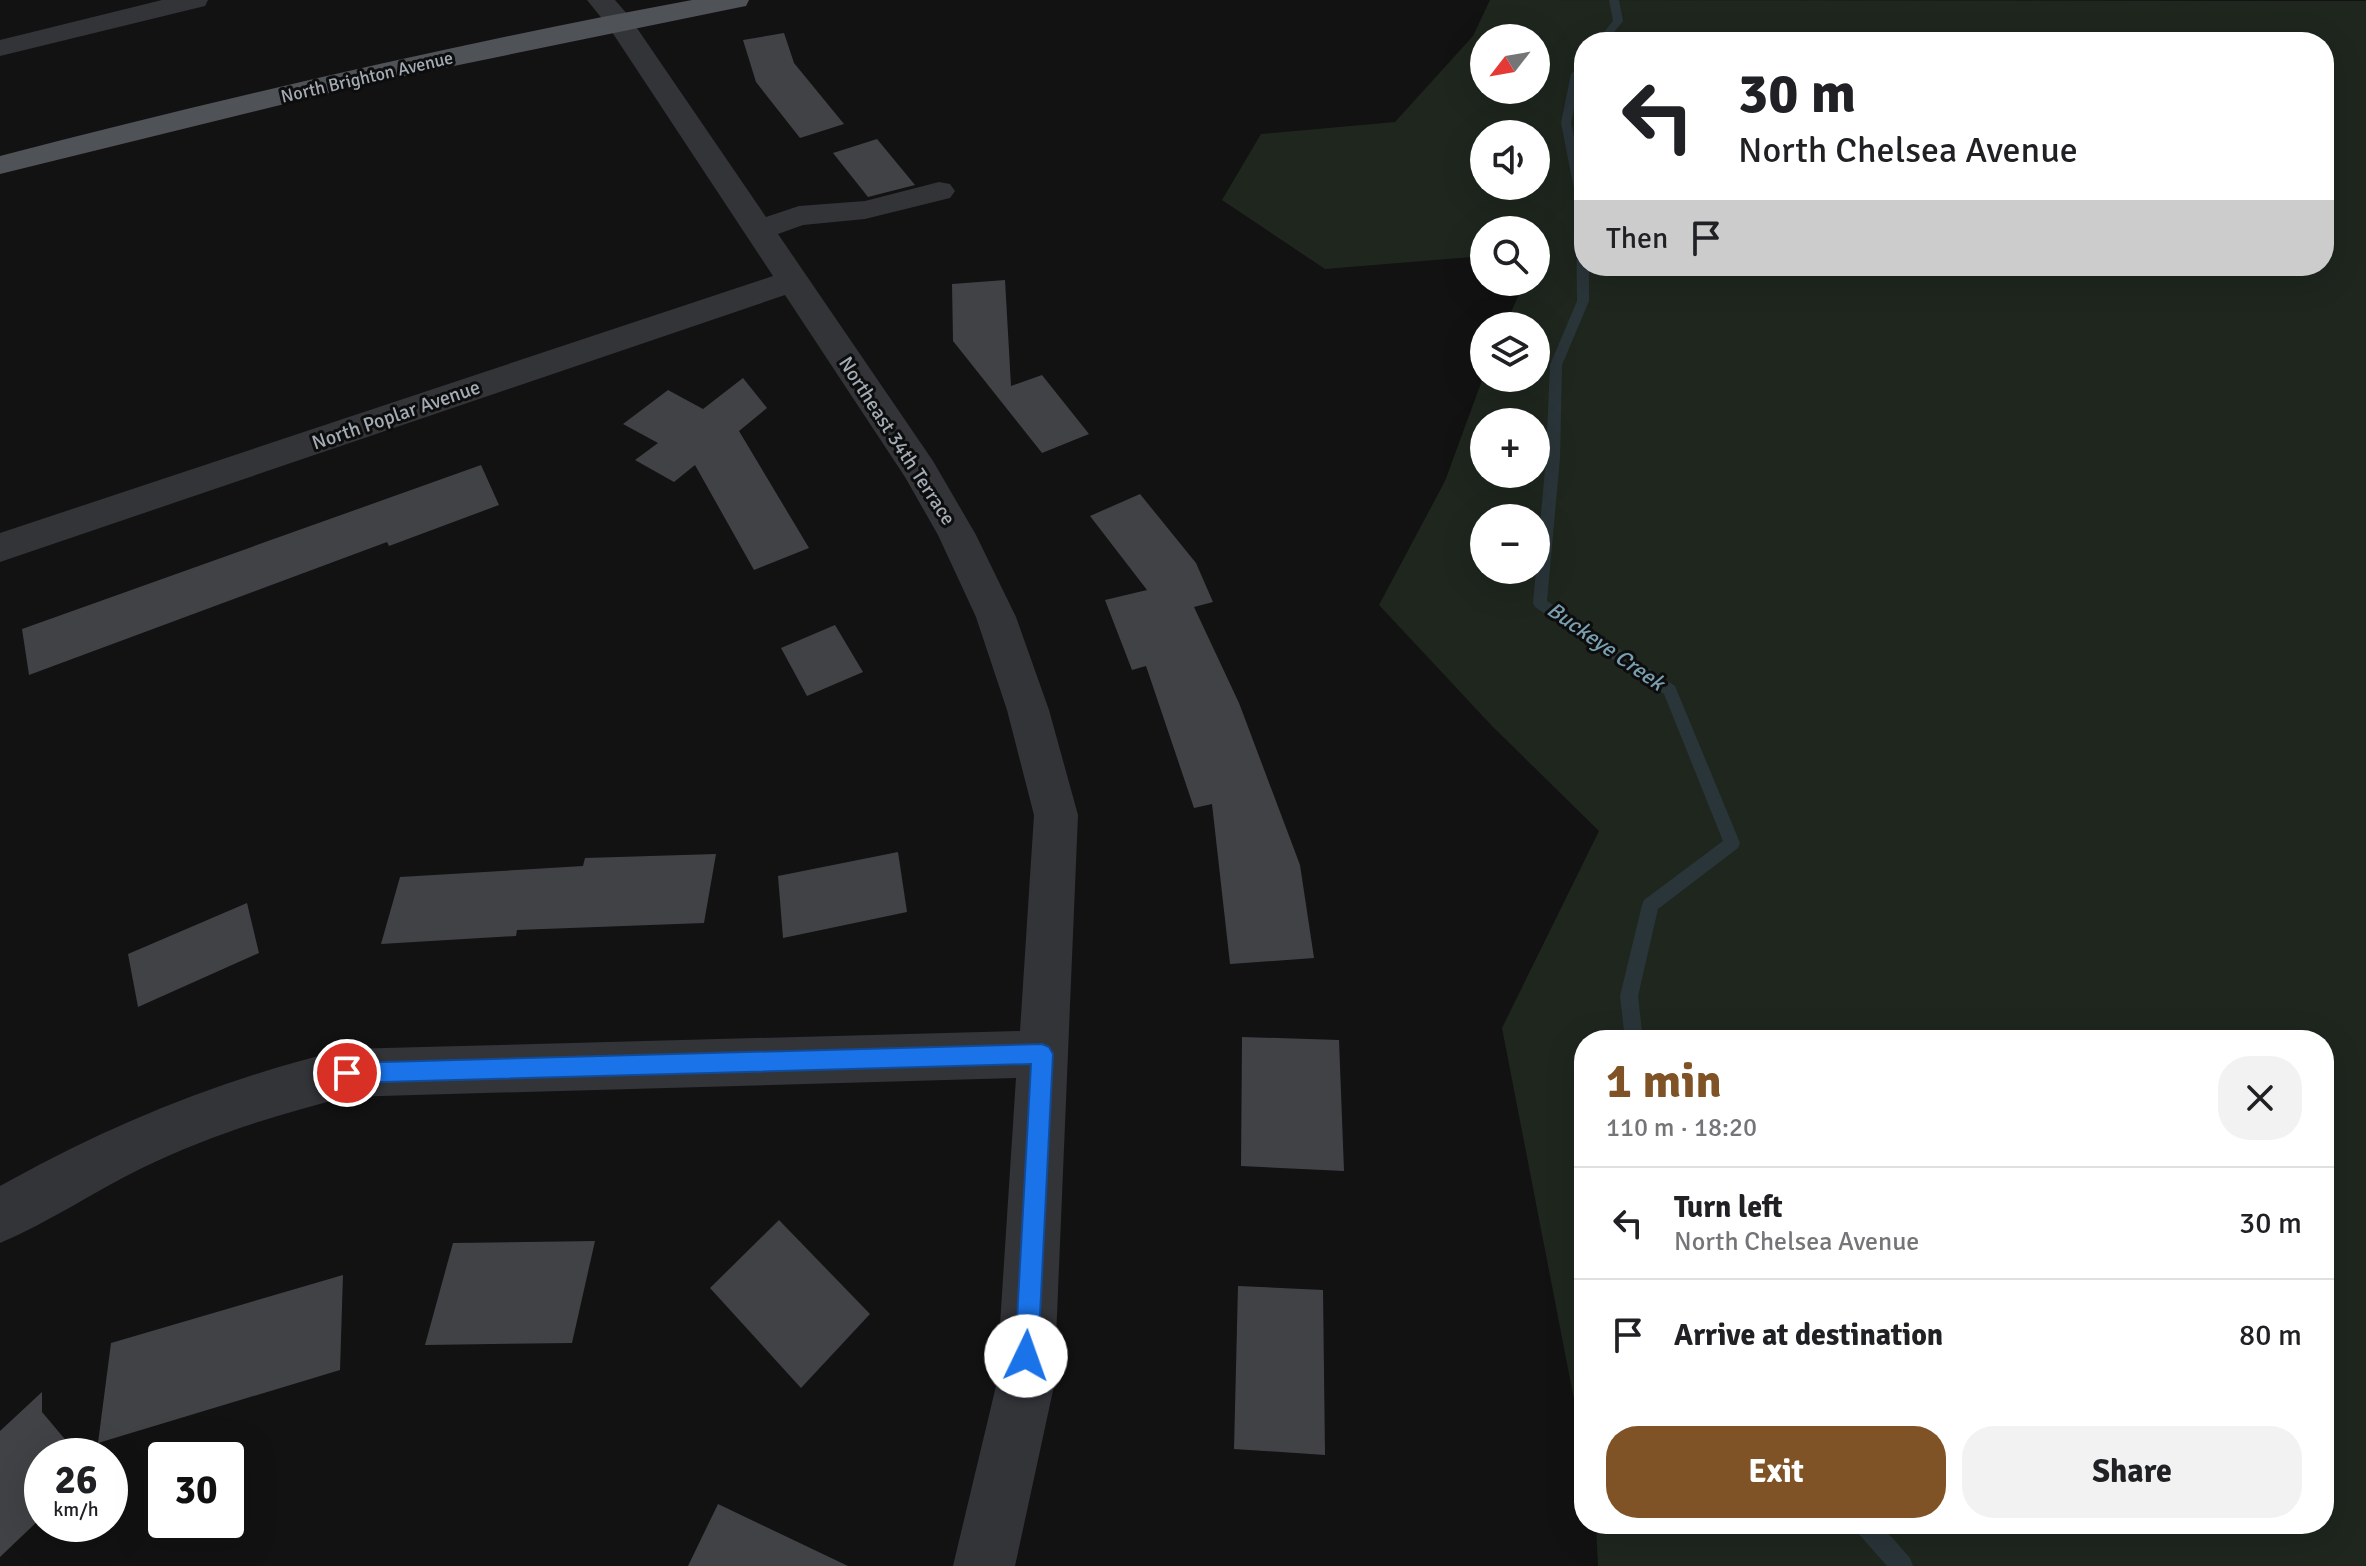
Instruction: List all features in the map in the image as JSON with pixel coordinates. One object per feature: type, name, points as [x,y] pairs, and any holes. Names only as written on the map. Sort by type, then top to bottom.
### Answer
[{"type":"main road","name":"North Brighton Avenue","points":[[0,165],[609,10],[736,0]]},
{"type":"street","points":[[0,48],[195,0]]},
{"type":"street","name":"Northeast 34th Terrace","points":[[609,10],[920,470],[957,535],[996,617],[1028,710],[1056,815],[1025,1386],[984,1566]]},
{"type":"street","points":[[758,230],[799,216],[865,210],[939,191]]},
{"type":"street","name":"North Poplar Avenue","points":[[0,548],[793,281]]},
{"type":"street","points":[[0,1216],[61,1179],[159,1132],[254,1097],[347,1073],[1042,1054]]},
{"type":"shaded area","points":[[1490,0],[2366,1],[2366,1566],[1598,1566],[1596,1534],[2334,1534],[2334,1030],[1574,1030],[1574,1399],[1502,1028],[1599,831],[1492,726],[1379,605],[1445,481],[1470,413],[1470,488],[1550,488],[1550,408],[1472,408],[1478,392],[1550,392],[1550,312],[1511,312],[1518,296],[1550,296],[1550,216],[1470,216],[1470,257],[1325,269],[1222,200],[1261,134],[1395,122],[1470,39],[1470,104],[1550,104],[1550,24],[1479,24]]},
{"type":"building","points":[[784,33],[794,63],[844,124],[800,138],[756,82],[743,40]]},
{"type":"building","points":[[877,139],[915,185],[868,197],[833,153]]},
{"type":"building","points":[[1005,280],[1011,386],[1042,375],[1089,434],[1042,453],[953,341],[952,284]]},
{"type":"building","points":[[743,378],[767,408],[739,431],[809,548],[754,570],[695,465],[674,482],[635,460],[658,443],[623,424],[668,390],[703,409]]},
{"type":"building","points":[[481,465],[499,505],[389,546],[387,542],[29,675],[22,629]]},
{"type":"building","points":[[1140,494],[1196,563],[1213,602],[1194,607],[1239,703],[1300,865],[1314,958],[1230,964],[1212,804],[1194,808],[1146,666],[1132,670],[1105,600],[1147,590],[1090,516]]},
{"type":"building","points":[[835,625],[863,672],[807,696],[781,648]]},
{"type":"building","points":[[898,852],[907,912],[783,938],[778,876]]},
{"type":"building","points":[[716,854],[704,923],[517,930],[516,936],[381,944],[400,877],[583,866],[585,858]]},
{"type":"building","points":[[247,903],[259,953],[138,1007],[128,954]]},
{"type":"building","points":[[1242,1037],[1339,1040],[1344,1171],[1241,1166]]},
{"type":"building","points":[[779,1220],[870,1314],[801,1388],[710,1288]]},
{"type":"building","points":[[595,1241],[572,1343],[425,1345],[453,1243]]},
{"type":"building","points":[[343,1275],[340,1370],[115,1438],[99,1438],[111,1343]]},
{"type":"building","points":[[1238,1286],[1323,1290],[1325,1455],[1234,1449]]},
{"type":"building","points":[[42,1392],[42,1412],[64,1438],[24,1438],[24,1534],[0,1557],[0,1431]]},
{"type":"building","points":[[718,1504],[848,1566],[688,1566]]},
{"type":"waterway","name":"Buckeye Creek","points":[[1609,32],[1618,21],[1614,0]]},
{"type":"waterway","name":"Buckeye Creek","points":[[1574,84],[1566,123],[1574,161]]},
{"type":"waterway","name":"Buckeye Creek","points":[[1583,276],[1583,301],[1556,365],[1553,458],[1540,603],[1670,690],[1732,843],[1650,905],[1629,996],[1633,1030]]},
{"type":"waterway","name":"Buckeye Creek","points":[[1874,1534],[1902,1566]]},
{"type":"route","points":[[347,1073],[1042,1054],[1026,1356]]}]
